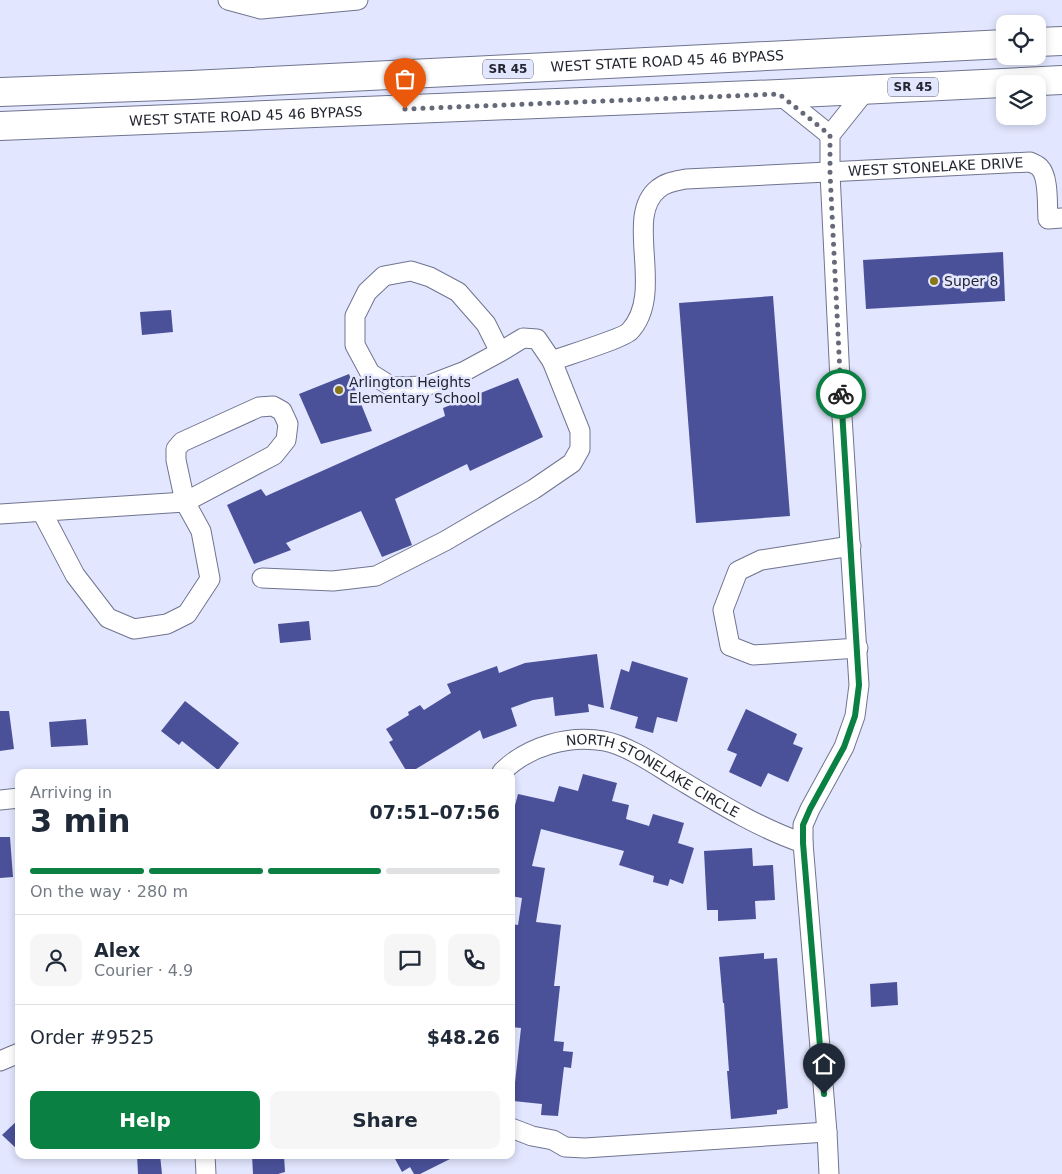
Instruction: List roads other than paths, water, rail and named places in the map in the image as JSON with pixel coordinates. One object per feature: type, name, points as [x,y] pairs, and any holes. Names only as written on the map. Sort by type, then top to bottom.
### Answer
[{"type":"highway","points":[[1046,42],[1062,41]]},
{"type":"highway","name":"WEST STATE ROAD 45 46 BYPASS","points":[[0,92],[328,78],[996,44]]},
{"type":"highway","points":[[276,115],[282,105],[291,98],[328,78]]},
{"type":"highway","name":"WEST STATE ROAD 45 46 BYPASS","points":[[0,126],[779,94],[1057,78]]},
{"type":"street","points":[[228,0],[260,9],[358,0]]},
{"type":"street","points":[[829,1174],[803,825],[844,747],[855,716],[859,685],[841,401],[830,173],[830,135],[866,90]]},
{"type":"street","points":[[779,94],[830,135]]},
{"type":"street","name":"WEST STONELAKE DRIVE","points":[[552,361],[628,333],[637,322],[644,307],[646,289],[643,215],[649,198],[658,189],[670,182],[686,179],[830,173],[1020,161],[1040,166],[1046,182],[1048,218],[1062,218]]},
{"type":"street","points":[[262,578],[332,581],[376,576],[445,541],[534,489],[572,464],[580,449],[580,431],[552,361],[537,339],[523,338],[500,352],[465,371],[426,386],[392,386],[370,373],[355,346],[356,316],[367,292],[384,276],[411,271],[430,277],[458,292],[486,324],[500,352]]},
{"type":"street","points":[[0,514],[185,502],[274,455],[286,440],[288,424],[282,411],[273,406],[259,407],[182,442],[176,449],[176,460],[185,502],[201,531],[210,579],[187,614],[167,624],[134,629],[108,618],[75,575],[42,512]]},
{"type":"street","points":[[851,546],[761,560],[738,571],[723,610],[730,646],[753,655],[858,648]]},
{"type":"street","name":"NORTH STONELAKE CIRCLE","points":[[506,769],[523,755],[550,744],[571,740],[605,741],[636,753],[744,818],[778,835],[803,843]]},
{"type":"street","points":[[0,800],[15,798]]},
{"type":"street","points":[[0,1061],[15,1055]]},
{"type":"street","points":[[515,1130],[532,1136],[553,1140],[566,1147],[585,1148],[827,1132]]},
{"type":"street","points":[[205,1159],[206,1174]]},
{"type":"place","name":"Super 8","points":[[934,281]]},
{"type":"place","name":"Arlington Heights Elementary School","points":[[339,390]]}]
